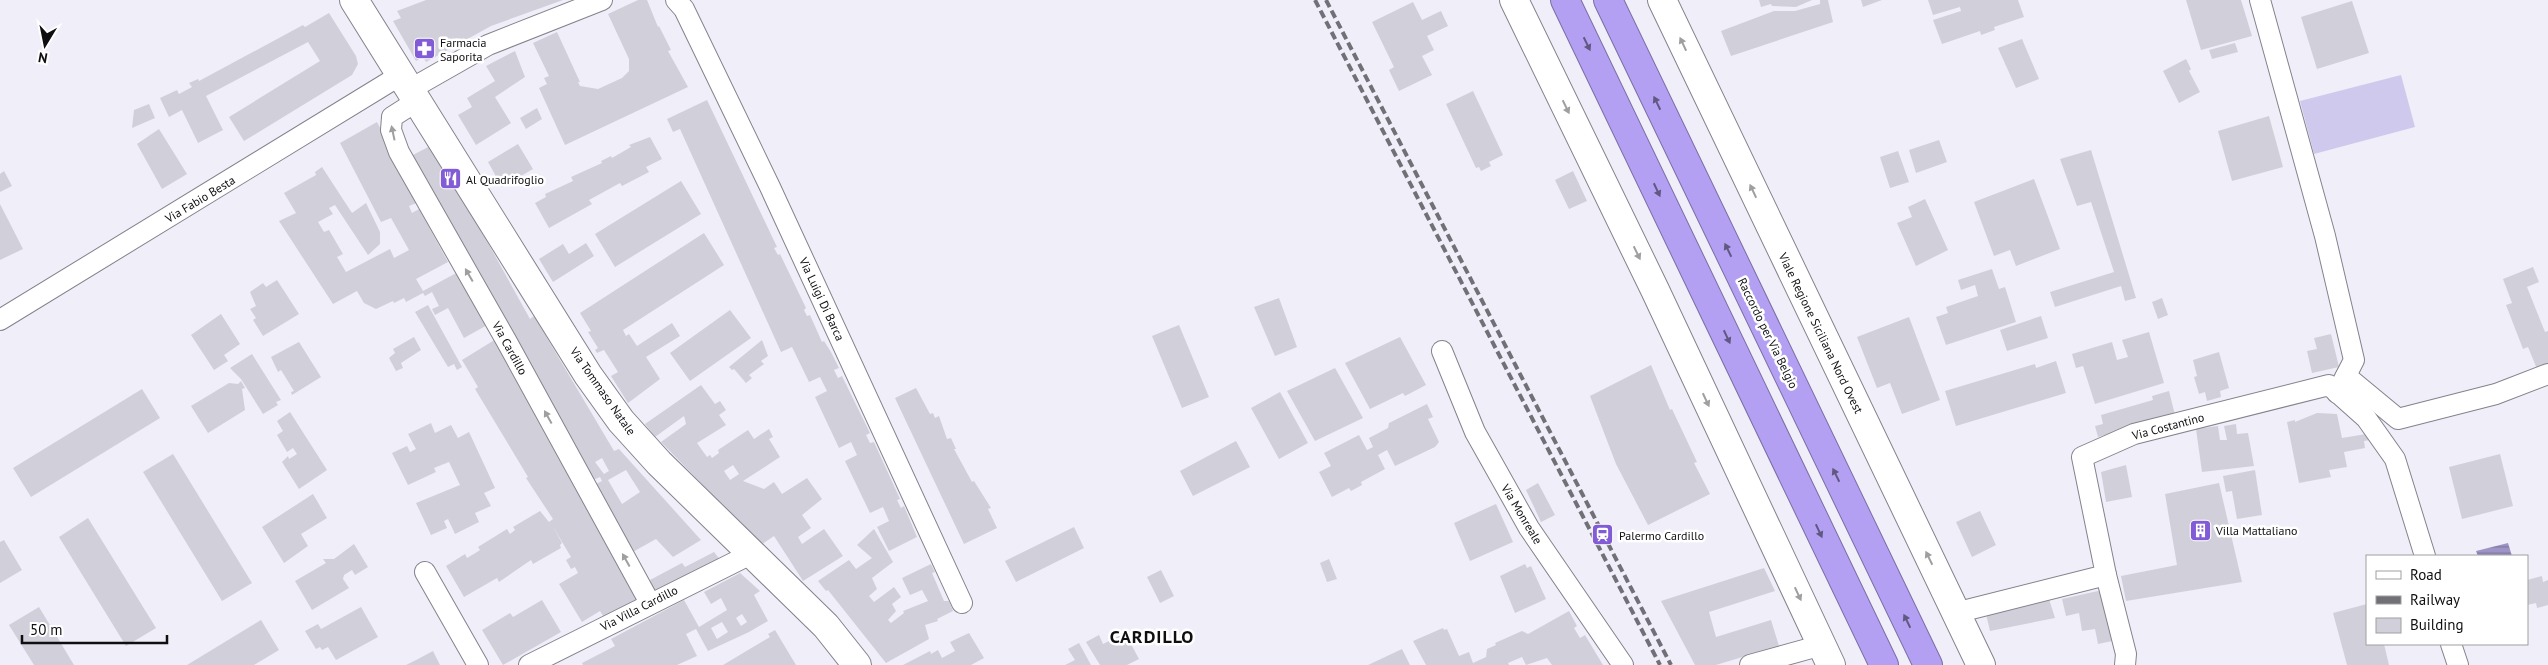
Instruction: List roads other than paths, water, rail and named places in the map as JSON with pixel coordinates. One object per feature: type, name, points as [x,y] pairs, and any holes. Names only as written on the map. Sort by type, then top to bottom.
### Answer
[{"type":"highway","points":[[1565,0],[1884,665]]},
{"type":"highway","name":"Raccordo per Via Belgio","points":[[1608,0],[1928,665]]},
{"type":"street","name":"Via Tommaso Natale","points":[[354,0],[408,89],[463,170],[588,375],[621,421],[659,463],[826,626],[857,665]]},
{"type":"street","points":[[408,89],[488,45],[602,0]]},
{"type":"street","name":"Via Luigi Di Barca","points":[[676,0],[684,9],[770,187],[962,603]]},
{"type":"street","points":[[1514,0],[1655,290],[1826,655],[1750,665]]},
{"type":"street","name":"Viale Regione Siciliana Nord Ovest","points":[[1663,0],[1981,665]]},
{"type":"street","points":[[2260,0],[2325,236],[2354,360],[2342,385],[2398,420],[2496,394],[2548,374]]},
{"type":"street","name":"Via Fabio Besta","points":[[0,320],[408,89]]},
{"type":"street","name":"Via Cardillo","points":[[408,89],[392,117],[390,130],[399,152],[512,350],[650,602]]},
{"type":"street","name":"Via Monreale","points":[[1442,352],[1475,432],[1529,528],[1623,665]]},
{"type":"street","name":"Via Costantino","points":[[2106,575],[2082,457],[2134,434],[2329,385],[2342,385],[2395,459],[2424,555]]},
{"type":"street","name":"Via Villa Cardillo","points":[[529,665],[650,602],[751,554]]},
{"type":"street","points":[[425,572],[478,665]]},
{"type":"street","points":[[1955,613],[2106,575],[2126,654],[2124,665]]},
{"type":"street","points":[[2451,645],[2458,665]]},
{"type":"railway","points":[[1315,0],[1660,665]]},
{"type":"railway","points":[[1326,0],[1671,665]]},
{"type":"place","name":"Farmacia Saporita","points":[[424,49]]},
{"type":"place","name":"Al Quadrifoglio","points":[[450,179]]},
{"type":"place","name":"Villa Mattaliano","points":[[2200,530]]},
{"type":"place","name":"Palermo Cardillo","points":[[1603,535]]},
{"type":"district","name":"CARDILLO","points":[[1152,636]]}]
